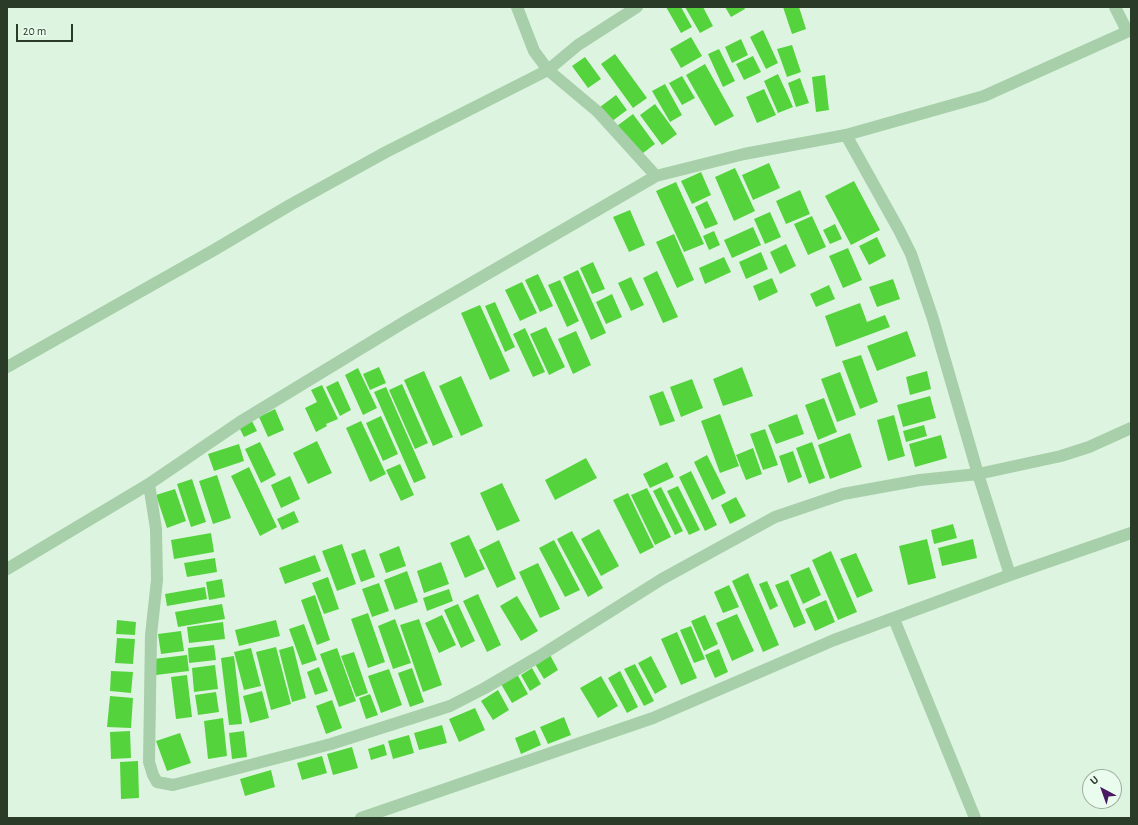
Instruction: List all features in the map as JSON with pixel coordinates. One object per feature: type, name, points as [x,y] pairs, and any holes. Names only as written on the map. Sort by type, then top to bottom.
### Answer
[{"type":"street","points":[[517,7],[534,51],[548,70],[598,112],[656,176]]},
{"type":"street","points":[[7,367],[214,250],[297,201],[386,152],[548,70],[578,45],[637,7]]},
{"type":"street","points":[[7,569],[149,484],[240,422],[399,325],[656,176],[744,154],[846,135],[984,96],[1129,31],[1115,7]]},
{"type":"street","points":[[846,135],[911,254],[933,319],[989,512],[1010,575]]},
{"type":"street","points":[[149,484],[156,529],[158,580],[150,635],[148,762],[152,775],[157,782],[173,785],[332,744],[450,706],[485,688],[538,657],[662,579],[775,517],[843,494],[920,480],[978,474],[1061,456],[1089,447],[1131,428]]},
{"type":"street","points":[[361,818],[653,718],[834,640],[1010,575],[1131,533]]},
{"type":"street","points":[[894,619],[975,818]]},
{"type":"building","points":[[666,7],[681,7],[692,27],[681,33]]},
{"type":"building","points":[[685,7],[703,7],[713,26],[700,33]]},
{"type":"building","points":[[725,7],[744,7],[745,9],[731,17]]},
{"type":"building","points":[[783,7],[799,7],[806,29],[792,34]]},
{"type":"building","points":[[763,30],[778,63],[766,69],[750,37]]},
{"type":"building","points":[[691,37],[702,56],[681,68],[670,49]]},
{"type":"building","points":[[741,39],[748,55],[732,63],[725,47]]},
{"type":"building","points":[[792,45],[801,72],[787,77],[777,49]]},
{"type":"building","points":[[719,49],[735,81],[723,87],[708,54]]},
{"type":"building","points":[[615,54],[647,98],[633,108],[601,64]]},
{"type":"building","points":[[753,56],[761,72],[744,80],[736,64]]},
{"type":"building","points":[[585,57],[601,79],[588,88],[572,66]]},
{"type":"building","points":[[705,64],[734,116],[715,126],[686,75]]},
{"type":"building","points":[[778,74],[793,107],[778,113],[764,81]]},
{"type":"building","points":[[825,75],[829,110],[816,112],[812,77]]},
{"type":"building","points":[[682,76],[695,98],[682,105],[669,83]]},
{"type":"building","points":[[800,78],[809,103],[796,107],[788,83]]},
{"type":"building","points":[[665,84],[682,115],[670,122],[652,91]]},
{"type":"building","points":[[764,89],[776,115],[757,123],[746,97]]},
{"type":"building","points":[[616,95],[627,110],[611,122],[600,107]]},
{"type":"building","points":[[655,104],[677,134],[662,145],[640,115]]},
{"type":"building","points":[[633,114],[655,144],[639,156],[617,126]]},
{"type":"building","points":[[769,163],[780,188],[753,200],[742,175]]},
{"type":"building","points":[[735,168],[755,211],[734,221],[715,177]]},
{"type":"building","points":[[701,172],[711,195],[692,204],[681,181]]},
{"type":"building","points":[[854,181],[880,230],[851,245],[825,196]]},
{"type":"building","points":[[676,182],[704,244],[684,252],[656,191]]},
{"type":"building","points":[[800,190],[810,214],[786,224],[776,201]]},
{"type":"building","points":[[707,201],[718,224],[705,229],[695,207]]},
{"type":"building","points":[[630,210],[645,245],[629,252],[613,217]]},
{"type":"building","points":[[770,212],[781,237],[765,244],[754,219]]},
{"type":"building","points":[[812,216],[826,247],[808,255],[794,224]]},
{"type":"building","points":[[835,224],[842,239],[830,244],[823,230]]},
{"type":"building","points":[[753,227],[761,245],[732,258],[724,240]]},
{"type":"building","points":[[714,231],[720,245],[709,250],[703,236]]},
{"type":"building","points":[[674,234],[694,280],[677,288],[656,242]]},
{"type":"building","points":[[877,237],[886,256],[869,265],[859,246]]},
{"type":"building","points":[[786,244],[796,266],[780,274],[770,252]]},
{"type":"building","points":[[848,248],[862,280],[843,288],[829,256]]},
{"type":"building","points":[[761,252],[768,269],[746,279],[739,262]]},
{"type":"building","points":[[724,257],[731,272],[705,284],[699,268]]},
{"type":"building","points":[[593,262],[605,289],[592,294],[580,268]]},
{"type":"building","points":[[578,270],[606,333],[591,340],[563,277]]},
{"type":"building","points":[[657,271],[678,317],[663,323],[643,278]]},
{"type":"building","points":[[538,274],[553,306],[540,312],[525,280]]},
{"type":"building","points":[[631,277],[644,305],[631,311],[618,283]]},
{"type":"building","points":[[772,278],[778,292],[759,301],[753,286]]},
{"type":"building","points":[[893,279],[900,299],[877,307],[869,287]]},
{"type":"building","points":[[560,280],[579,321],[567,327],[548,285]]},
{"type":"building","points":[[522,282],[537,313],[520,321],[505,290]]},
{"type":"building","points":[[829,285],[835,299],[816,307],[810,294]]},
{"type":"building","points":[[612,294],[622,317],[606,324],[596,302]]},
{"type":"building","points":[[495,302],[515,347],[505,352],[485,306]]},
{"type":"building","points":[[860,303],[867,322],[885,315],[890,327],[836,347],[825,316]]},
{"type":"building","points":[[480,305],[510,371],[490,380],[461,313]]},
{"type":"building","points":[[546,327],[565,367],[549,375],[530,334]]},
{"type":"building","points":[[525,328],[545,372],[533,377],[513,334]]},
{"type":"building","points":[[576,331],[591,365],[573,374],[558,339]]},
{"type":"building","points":[[907,331],[916,356],[877,371],[867,346]]},
{"type":"building","points":[[861,355],[878,402],[860,409],[842,361]]},
{"type":"building","points":[[379,367],[386,383],[370,390],[363,374]]},
{"type":"building","points":[[742,367],[753,396],[723,406],[713,379]]},
{"type":"building","points":[[358,368],[377,408],[363,415],[345,375]]},
{"type":"building","points":[[424,371],[453,437],[433,446],[404,380]]},
{"type":"building","points":[[927,371],[931,389],[910,395],[906,377]]},
{"type":"building","points":[[840,372],[856,415],[837,422],[821,379]]},
{"type":"building","points":[[461,376],[483,426],[461,436],[439,386]]},
{"type":"building","points":[[692,379],[703,408],[681,417],[670,387]]},
{"type":"building","points":[[338,381],[351,410],[340,416],[326,387]]},
{"type":"building","points":[[402,384],[428,443],[415,449],[389,390]]},
{"type":"building","points":[[322,385],[338,419],[326,424],[327,426],[316,432],[305,408],[317,402],[311,390]]},
{"type":"building","points":[[386,387],[426,478],[414,483],[374,392]]},
{"type":"building","points":[[663,391],[675,421],[660,426],[649,396]]},
{"type":"building","points":[[930,396],[936,418],[903,427],[897,405]]},
{"type":"building","points":[[824,398],[837,432],[818,440],[805,405]]},
{"type":"building","points":[[275,409],[284,430],[268,437],[259,417]]},
{"type":"building","points":[[720,414],[739,466],[720,473],[701,421]]},
{"type":"building","points":[[797,414],[804,434],[776,444],[768,425]]},
{"type":"building","points":[[894,415],[905,456],[888,461],[877,420]]},
{"type":"building","points":[[381,416],[398,454],[383,461],[366,423]]},
{"type":"building","points":[[252,421],[257,431],[244,437],[239,427]]},
{"type":"building","points":[[361,421],[386,474],[370,482],[346,428]]},
{"type":"building","points":[[924,425],[927,436],[906,442],[903,431]]},
{"type":"building","points":[[765,429],[778,465],[763,470],[750,434]]},
{"type":"building","points":[[850,433],[862,467],[830,479],[818,445]]},
{"type":"building","points":[[941,435],[947,458],[915,467],[909,444]]},
{"type":"building","points":[[317,441],[332,473],[308,484],[293,453]]},
{"type":"building","points":[[260,442],[276,475],[261,483],[245,449]]},
{"type":"building","points":[[812,442],[825,478],[809,484],[796,448]]},
{"type":"building","points":[[239,444],[244,461],[214,471],[208,454]]},
{"type":"building","points":[[753,448],[762,474],[746,480],[736,455]]},
{"type":"building","points":[[793,451],[802,477],[788,483],[779,456]]},
{"type":"building","points":[[707,455],[726,493],[712,500],[694,462]]},
{"type":"building","points":[[586,458],[597,478],[555,500],[545,480]]},
{"type":"building","points":[[667,462],[674,477],[650,488],[643,474]]},
{"type":"building","points":[[400,464],[414,495],[401,501],[386,470]]},
{"type":"building","points":[[249,467],[277,527],[260,536],[231,476]]},
{"type":"building","points":[[691,471],[717,525],[705,531],[679,477]]},
{"type":"building","points":[[217,475],[231,518],[213,524],[199,481]]},
{"type":"building","points":[[290,476],[300,499],[281,508],[271,485]]},
{"type":"building","points":[[192,479],[206,522],[191,527],[177,484]]},
{"type":"building","points":[[502,483],[520,521],[497,531],[480,493]]},
{"type":"building","points":[[678,486],[700,530],[689,535],[667,491]]},
{"type":"building","points":[[661,487],[683,531],[675,535],[653,491]]},
{"type":"building","points":[[647,488],[671,537],[655,545],[631,495]]},
{"type":"building","points":[[175,489],[186,521],[167,528],[156,495]]},
{"type":"building","points":[[628,493],[654,547],[640,554],[613,500]]},
{"type":"building","points":[[736,497],[746,516],[730,524],[721,505]]},
{"type":"building","points":[[294,511],[299,522],[282,530],[277,519]]},
{"type":"building","points":[[953,524],[957,538],[934,544],[931,530]]},
{"type":"building","points":[[599,529],[619,566],[601,576],[581,539]]},
{"type":"building","points":[[572,531],[603,588],[588,597],[557,539]]},
{"type":"building","points":[[211,533],[214,552],[174,559],[171,540]]},
{"type":"building","points":[[469,535],[485,569],[465,578],[450,543]]},
{"type":"building","points":[[927,539],[936,578],[908,585],[899,546]]},
{"type":"building","points":[[973,539],[977,558],[942,566],[938,548]]},
{"type":"building","points":[[499,540],[516,579],[497,588],[479,550]]},
{"type":"building","points":[[554,540],[580,590],[565,597],[539,548]]},
{"type":"building","points":[[342,544],[356,584],[337,591],[322,551]]},
{"type":"building","points":[[399,546],[406,566],[386,573],[379,554]]},
{"type":"building","points":[[365,549],[375,577],[361,582],[351,554]]},
{"type":"building","points":[[831,551],[857,612],[838,620],[812,560]]},
{"type":"building","points":[[856,553],[873,591],[857,598],[840,559]]},
{"type":"building","points":[[315,555],[321,571],[285,584],[279,568]]},
{"type":"building","points":[[215,558],[217,572],[187,577],[184,563]]},
{"type":"building","points":[[441,562],[449,584],[424,593],[417,571]]},
{"type":"building","points":[[538,563],[560,609],[540,618],[519,572]]},
{"type":"building","points":[[809,567],[821,595],[803,604],[790,575]]},
{"type":"building","points":[[407,571],[418,602],[395,610],[384,580]]},
{"type":"building","points":[[748,573],[779,645],[763,652],[732,581]]},
{"type":"building","points":[[328,577],[339,609],[324,614],[312,583]]},
{"type":"building","points":[[222,579],[225,597],[209,600],[206,582]]},
{"type":"building","points":[[788,580],[806,623],[794,628],[775,585]]},
{"type":"building","points":[[767,581],[778,606],[770,610],[759,584]]},
{"type":"building","points":[[379,583],[389,611],[372,617],[362,589]]},
{"type":"building","points":[[729,585],[739,607],[723,613],[714,592]]},
{"type":"building","points":[[205,587],[207,599],[167,606],[165,594]]},
{"type":"building","points":[[449,589],[453,601],[427,611],[423,598]]},
{"type":"building","points":[[478,594],[501,645],[487,652],[463,601]]},
{"type":"building","points":[[315,595],[330,640],[317,645],[301,600]]},
{"type":"building","points":[[517,596],[538,631],[521,641],[500,606]]},
{"type":"building","points":[[826,600],[835,622],[815,631],[805,609]]},
{"type":"building","points":[[222,604],[225,619],[178,627],[175,612]]},
{"type":"building","points":[[458,604],[475,641],[461,648],[444,610]]},
{"type":"building","points":[[368,613],[385,662],[368,668],[351,619]]},
{"type":"building","points":[[737,614],[754,651],[732,661],[716,623]]},
{"type":"building","points":[[442,615],[456,645],[439,653],[425,623]]},
{"type":"building","points":[[705,615],[718,644],[704,651],[691,621]]},
{"type":"building","points":[[395,619],[411,663],[393,669],[378,626]]},
{"type":"building","points":[[419,619],[442,685],[423,692],[400,625]]},
{"type":"building","points":[[117,620],[136,622],[135,635],[116,634]]},
{"type":"building","points":[[276,620],[280,636],[239,646],[235,630]]},
{"type":"building","points":[[223,622],[225,639],[189,643],[187,627]]},
{"type":"building","points":[[304,624],[317,660],[302,665],[289,629]]},
{"type":"building","points":[[691,626],[705,659],[694,663],[680,630]]},
{"type":"building","points":[[181,631],[184,651],[161,654],[158,634]]},
{"type":"building","points":[[677,632],[697,678],[681,685],[661,639]]},
{"type":"building","points":[[117,638],[135,639],[133,664],[115,663]]},
{"type":"building","points":[[214,645],[216,660],[189,663],[188,648]]},
{"type":"building","points":[[293,646],[306,698],[292,702],[279,650]]},
{"type":"building","points":[[276,647],[291,704],[271,710],[256,652]]},
{"type":"building","points":[[251,648],[261,686],[244,690],[234,652]]},
{"type":"building","points":[[337,648],[356,701],[339,707],[320,654]]},
{"type":"building","points":[[719,649],[728,672],[715,678],[705,655]]},
{"type":"building","points":[[354,652],[368,693],[356,697],[341,656]]},
{"type":"building","points":[[187,655],[189,671],[156,675],[154,659]]},
{"type":"building","points":[[550,655],[558,670],[544,679],[535,664]]},
{"type":"building","points":[[234,656],[242,724],[229,725],[221,658]]},
{"type":"building","points":[[651,656],[667,687],[655,694],[638,663]]},
{"type":"building","points":[[635,664],[654,701],[644,706],[624,669]]},
{"type":"building","points":[[215,665],[218,689],[194,692],[192,668]]},
{"type":"building","points":[[319,667],[328,691],[315,695],[307,672]]},
{"type":"building","points":[[412,668],[424,702],[410,707],[398,673]]},
{"type":"building","points":[[532,668],[541,684],[530,691],[521,675]]},
{"type":"building","points":[[389,669],[402,705],[381,713],[368,676]]},
{"type":"building","points":[[111,671],[133,672],[131,693],[110,691]]},
{"type":"building","points":[[620,671],[638,707],[627,713],[608,678]]},
{"type":"building","points":[[517,674],[528,694],[512,703],[501,684]]},
{"type":"building","points":[[187,675],[192,717],[176,719],[171,677]]},
{"type":"building","points":[[601,676],[618,706],[598,718],[580,688]]},
{"type":"building","points":[[498,690],[509,710],[493,720],[481,701]]},
{"type":"building","points":[[262,691],[269,718],[250,723],[243,696]]},
{"type":"building","points":[[216,692],[219,712],[198,715],[195,695]]},
{"type":"building","points":[[370,694],[378,715],[366,719],[359,698]]},
{"type":"building","points":[[110,696],[133,698],[131,728],[107,727]]},
{"type":"building","points":[[332,700],[342,728],[326,734],[316,706]]},
{"type":"building","points":[[475,708],[485,730],[459,742],[449,719]]},
{"type":"building","points":[[564,717],[571,735],[548,744],[540,727]]},
{"type":"building","points":[[223,718],[227,756],[208,759],[204,721]]},
{"type":"building","points":[[442,725],[447,743],[419,750],[414,733]]},
{"type":"building","points":[[535,730],[541,745],[521,754],[515,738]]},
{"type":"building","points":[[130,731],[131,758],[111,759],[110,732]]},
{"type":"building","points":[[244,731],[247,757],[232,759],[229,733]]},
{"type":"building","points":[[180,733],[191,763],[167,771],[156,741]]},
{"type":"building","points":[[409,735],[414,753],[393,759],[388,741]]},
{"type":"building","points":[[384,744],[387,755],[371,760],[368,749]]},
{"type":"building","points":[[352,747],[358,768],[333,775],[327,754]]},
{"type":"building","points":[[322,756],[327,773],[302,780],[297,763]]},
{"type":"building","points":[[138,761],[139,798],[121,799],[120,762]]},
{"type":"building","points":[[271,770],[275,787],[245,796],[240,779]]}]
